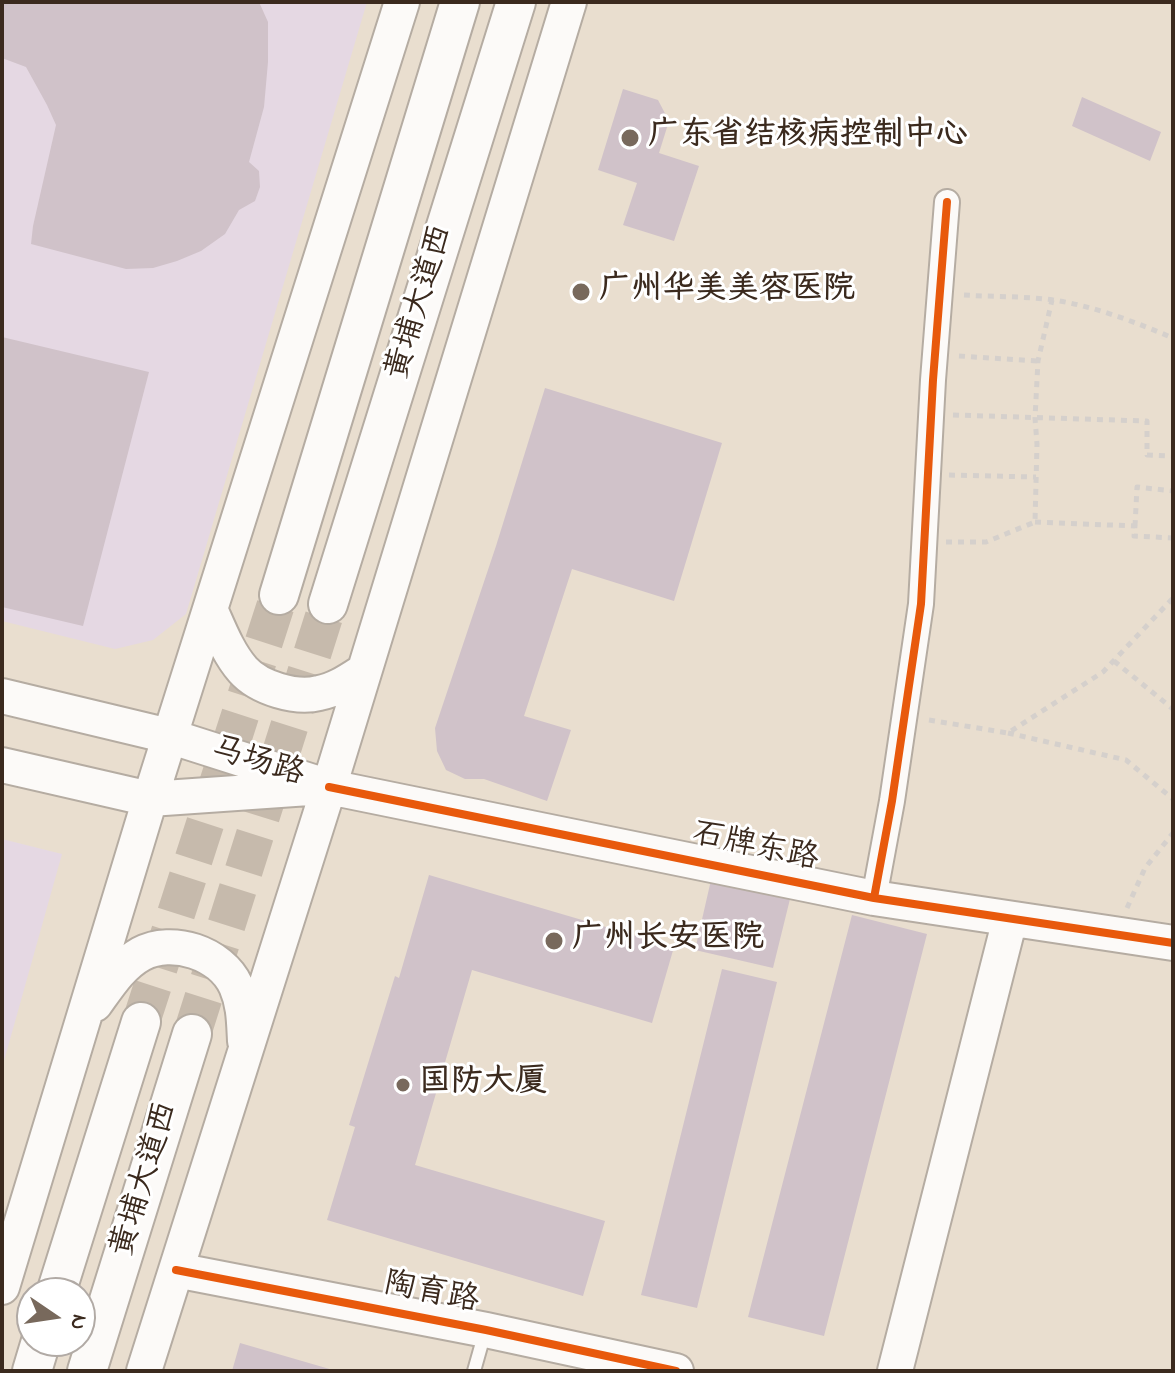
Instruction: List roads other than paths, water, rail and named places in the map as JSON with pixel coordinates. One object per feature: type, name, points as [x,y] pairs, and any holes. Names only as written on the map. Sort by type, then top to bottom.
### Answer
[{"type":"main road","points":[[2,1287],[169,736],[402,2]]},
{"type":"main road","name":"黄埔大道西","points":[[279,595],[460,2]]},
{"type":"main road","name":"黄埔大道西","points":[[328,604],[516,2]]},
{"type":"main road","points":[[144,1371],[329,787],[569,2]]},
{"type":"main road","points":[[210,609],[227,646],[244,671],[284,693],[317,694],[343,685],[364,671]]},
{"type":"main road","name":"马场路","points":[[2,696],[169,736],[329,787]]},
{"type":"main road","name":"马场路","points":[[2,765],[150,799],[329,787]]},
{"type":"main road","name":"石牌东路","points":[[329,787],[874,898],[1173,943]]},
{"type":"main road","points":[[895,1371],[1010,919]]},
{"type":"main road","points":[[85,1017],[120,971],[140,955],[162,946],[193,950],[218,963],[235,983],[244,1012],[245,1053]]},
{"type":"main road","name":"黄埔大道西","points":[[61,1277],[141,1022]]},
{"type":"main road","name":"黄埔大道西","points":[[87,1371],[192,1034]]},
{"type":"main road","name":"陶育路","points":[[176,1270],[486,1330],[676,1371]]},
{"type":"street","points":[[874,898],[892,801],[921,604],[947,202]]},
{"type":"lane","points":[[474,1371],[486,1330]]},
{"type":"tunnel","points":[[141,1022],[279,595]]},
{"type":"tunnel","points":[[192,1034],[328,604]]},
{"type":"place","name":"广东省结核病控制中心","points":[[630,138]]},
{"type":"place","name":"广州华美美容医院","points":[[581,292]]},
{"type":"place","name":"广州长安医院","points":[[554,941]]},
{"type":"place","name":"国防大厦","points":[[403,1085]]}]
